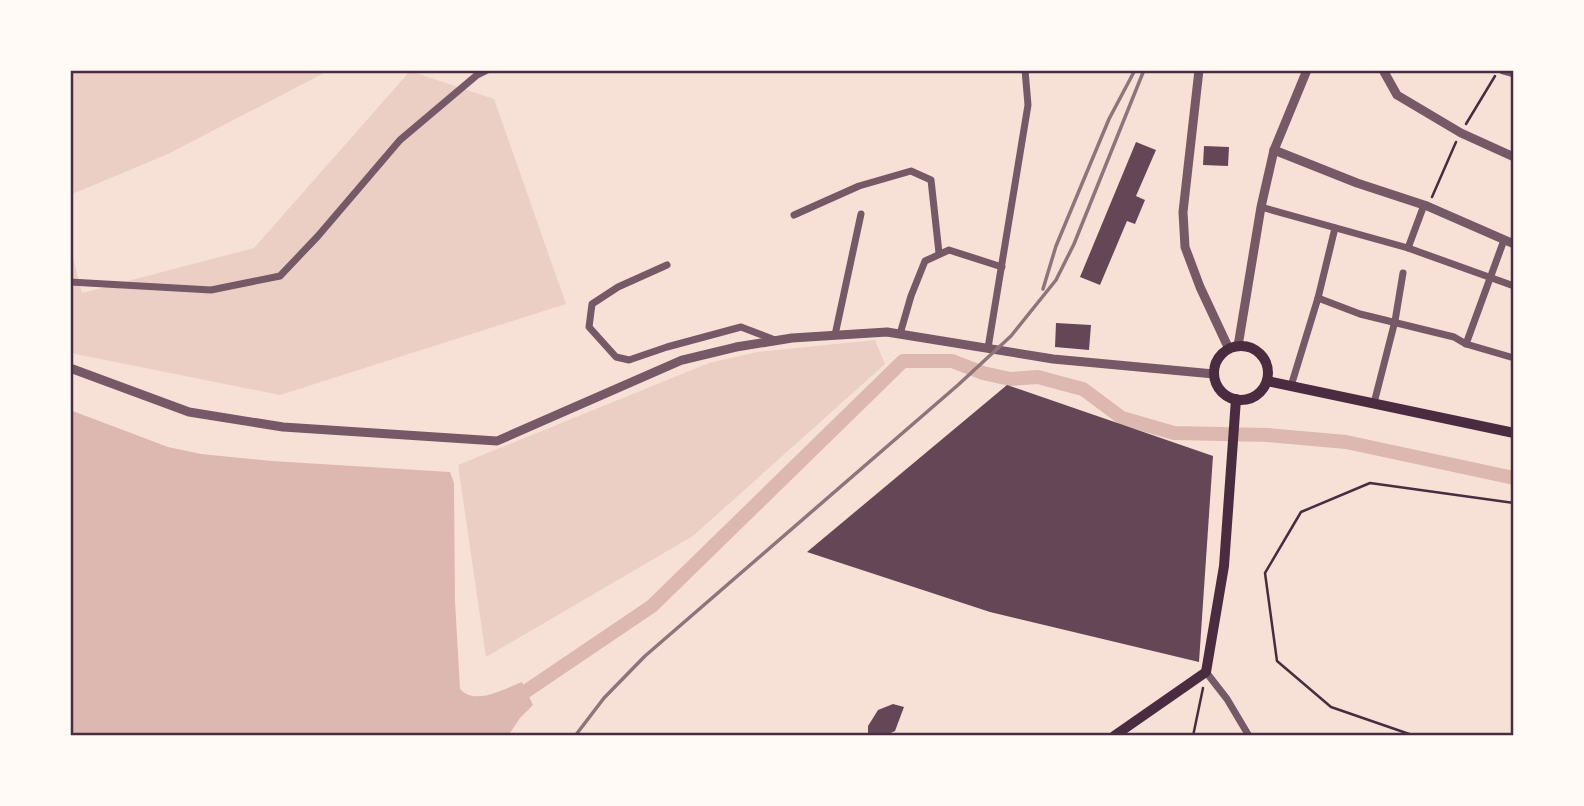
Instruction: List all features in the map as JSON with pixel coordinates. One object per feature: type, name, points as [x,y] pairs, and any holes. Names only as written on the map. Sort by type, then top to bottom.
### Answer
[{"type":"main road","points":[[1234,347],[1255,350],[1262,356],[1268,372],[1267,380],[1258,393],[1244,399],[1236,399],[1221,390],[1214,374],[1217,360],[1234,347]]},
{"type":"main road","points":[[1267,380],[1514,433]]},
{"type":"main road","points":[[1114,736],[1206,672],[1224,566],[1236,399]]},
{"type":"street","points":[[70,282],[211,290],[280,276],[400,140],[486,70]]},
{"type":"street","points":[[988,348],[1028,105],[1024,70]]},
{"type":"street","points":[[1199,70],[1183,212],[1185,247],[1200,287],[1234,347]]},
{"type":"street","points":[[1234,347],[1275,150],[1307,70]]},
{"type":"street","points":[[1383,70],[1397,95],[1461,133],[1514,157]]},
{"type":"street","points":[[1503,70],[1514,74]]},
{"type":"street","points":[[1275,150],[1357,183],[1423,205],[1514,244]]},
{"type":"street","points":[[794,215],[859,186],[911,171],[931,180],[939,253]]},
{"type":"street","points":[[1408,248],[1423,205]]},
{"type":"street","points":[[1261,207],[1408,248],[1514,286]]},
{"type":"street","points":[[835,335],[860,214]]},
{"type":"street","points":[[1292,386],[1318,299],[1335,228]]},
{"type":"street","points":[[1466,344],[1504,240]]},
{"type":"street","points":[[900,334],[925,261],[949,250],[1002,267]]},
{"type":"street","points":[[667,265],[618,287],[592,304],[589,327],[616,357],[629,360],[667,346],[741,327],[775,340]]},
{"type":"street","points":[[1374,403],[1404,273]]},
{"type":"street","points":[[1318,299],[1360,314],[1454,337],[1466,344],[1514,358]]},
{"type":"street","points":[[70,368],[189,412],[283,427],[497,441],[682,360],[736,346],[775,340],[887,332],[1053,359],[1214,374]]},
{"type":"street","points":[[1206,672],[1250,736]]},
{"type":"path","points":[[1415,736],[1331,707],[1277,661],[1265,573],[1301,512],[1370,483],[1514,503]]},
{"type":"path","points":[[1193,736],[1206,672]]},
{"type":"shaded area","points":[[70,70],[330,70],[168,154],[70,195]]},
{"type":"shaded area","points":[[410,71],[494,99],[566,304],[280,395],[70,353],[70,246],[82,293],[254,248]]},
{"type":"shaded area","points":[[875,340],[885,364],[693,536],[486,657],[458,465],[709,363],[757,352]]},
{"type":"shaded area","points":[[70,410],[168,447],[201,454],[450,472],[454,483],[455,601],[460,689],[467,694],[482,696],[522,682],[533,705],[508,736],[70,736]]},
{"type":"building","points":[[1136,142],[1156,150],[1136,196],[1145,200],[1135,224],[1127,221],[1100,285],[1080,277]]},
{"type":"building","points":[[1204,146],[1229,147],[1228,166],[1203,165]]},
{"type":"building","points":[[1056,323],[1091,325],[1089,350],[1055,347]]},
{"type":"building","points":[[1007,385],[1213,456],[1199,662],[990,612],[807,552]]},
{"type":"building","points":[[893,704],[904,707],[895,731],[884,736],[868,736],[868,726],[878,710]]},
{"type":"waterway","points":[[510,702],[652,606],[903,361],[952,361],[983,373],[1010,379],[1038,377],[1083,389],[1122,418],[1174,433],[1268,435],[1346,442],[1514,478]]},
{"type":"railway","points":[[1043,289],[1056,246],[1109,119],[1135,70]]},
{"type":"railway","points":[[575,736],[604,698],[645,656],[1011,336],[1056,280],[1074,244],[1144,70]]}]
